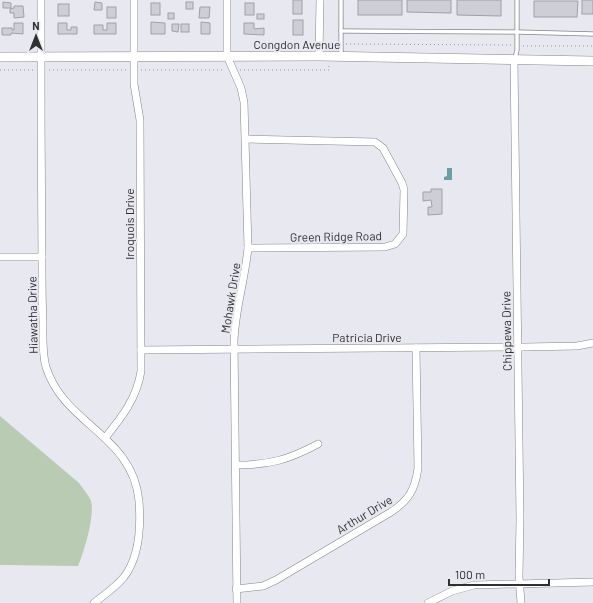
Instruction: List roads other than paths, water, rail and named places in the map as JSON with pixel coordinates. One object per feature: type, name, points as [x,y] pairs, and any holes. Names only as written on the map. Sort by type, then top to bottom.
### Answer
[{"type":"street","name":"Hiawatha Drive","points":[[41,0],[43,351],[48,374],[54,387],[65,402],[122,455],[133,474],[139,498],[139,528],[136,551],[127,572],[117,584],[94,603]]},
{"type":"street","name":"Iroquois Drive","points":[[105,438],[124,415],[134,397],[140,378],[140,120],[134,84],[134,0]]},
{"type":"street","name":"Mohawk Drive","points":[[227,0],[227,56],[244,97],[248,248],[246,267],[235,323],[234,349],[237,603]]},
{"type":"street","points":[[319,56],[320,0]]},
{"type":"street","name":"Congdon Avenue","points":[[0,57],[341,56],[593,61]]},
{"type":"street","name":"Chippewa Drive","points":[[514,60],[520,603]]},
{"type":"street","name":"Green Ridge Road","points":[[246,139],[375,142],[383,148],[402,183],[404,190],[404,234],[398,242],[390,246],[248,248]]},
{"type":"street","points":[[0,257],[42,257]]},
{"type":"street","name":"Patricia Drive","points":[[141,350],[517,347],[577,346],[593,343]]},
{"type":"street","name":"Arthur Drive","points":[[236,589],[262,586],[276,580],[400,507],[408,498],[415,484],[418,468],[416,348]]},
{"type":"street","points":[[236,465],[260,465],[275,462],[305,451],[318,444]]},
{"type":"street","points":[[428,603],[442,595],[463,587],[482,584],[593,582]]},
{"type":"lane","points":[[341,0],[341,56]]},
{"type":"lane","points":[[514,60],[517,50],[518,0]]},
{"type":"lane","points":[[341,31],[593,34]]},
{"type":"water","points":[[447,168],[452,168],[452,180],[444,180],[444,177],[447,176]]}]
